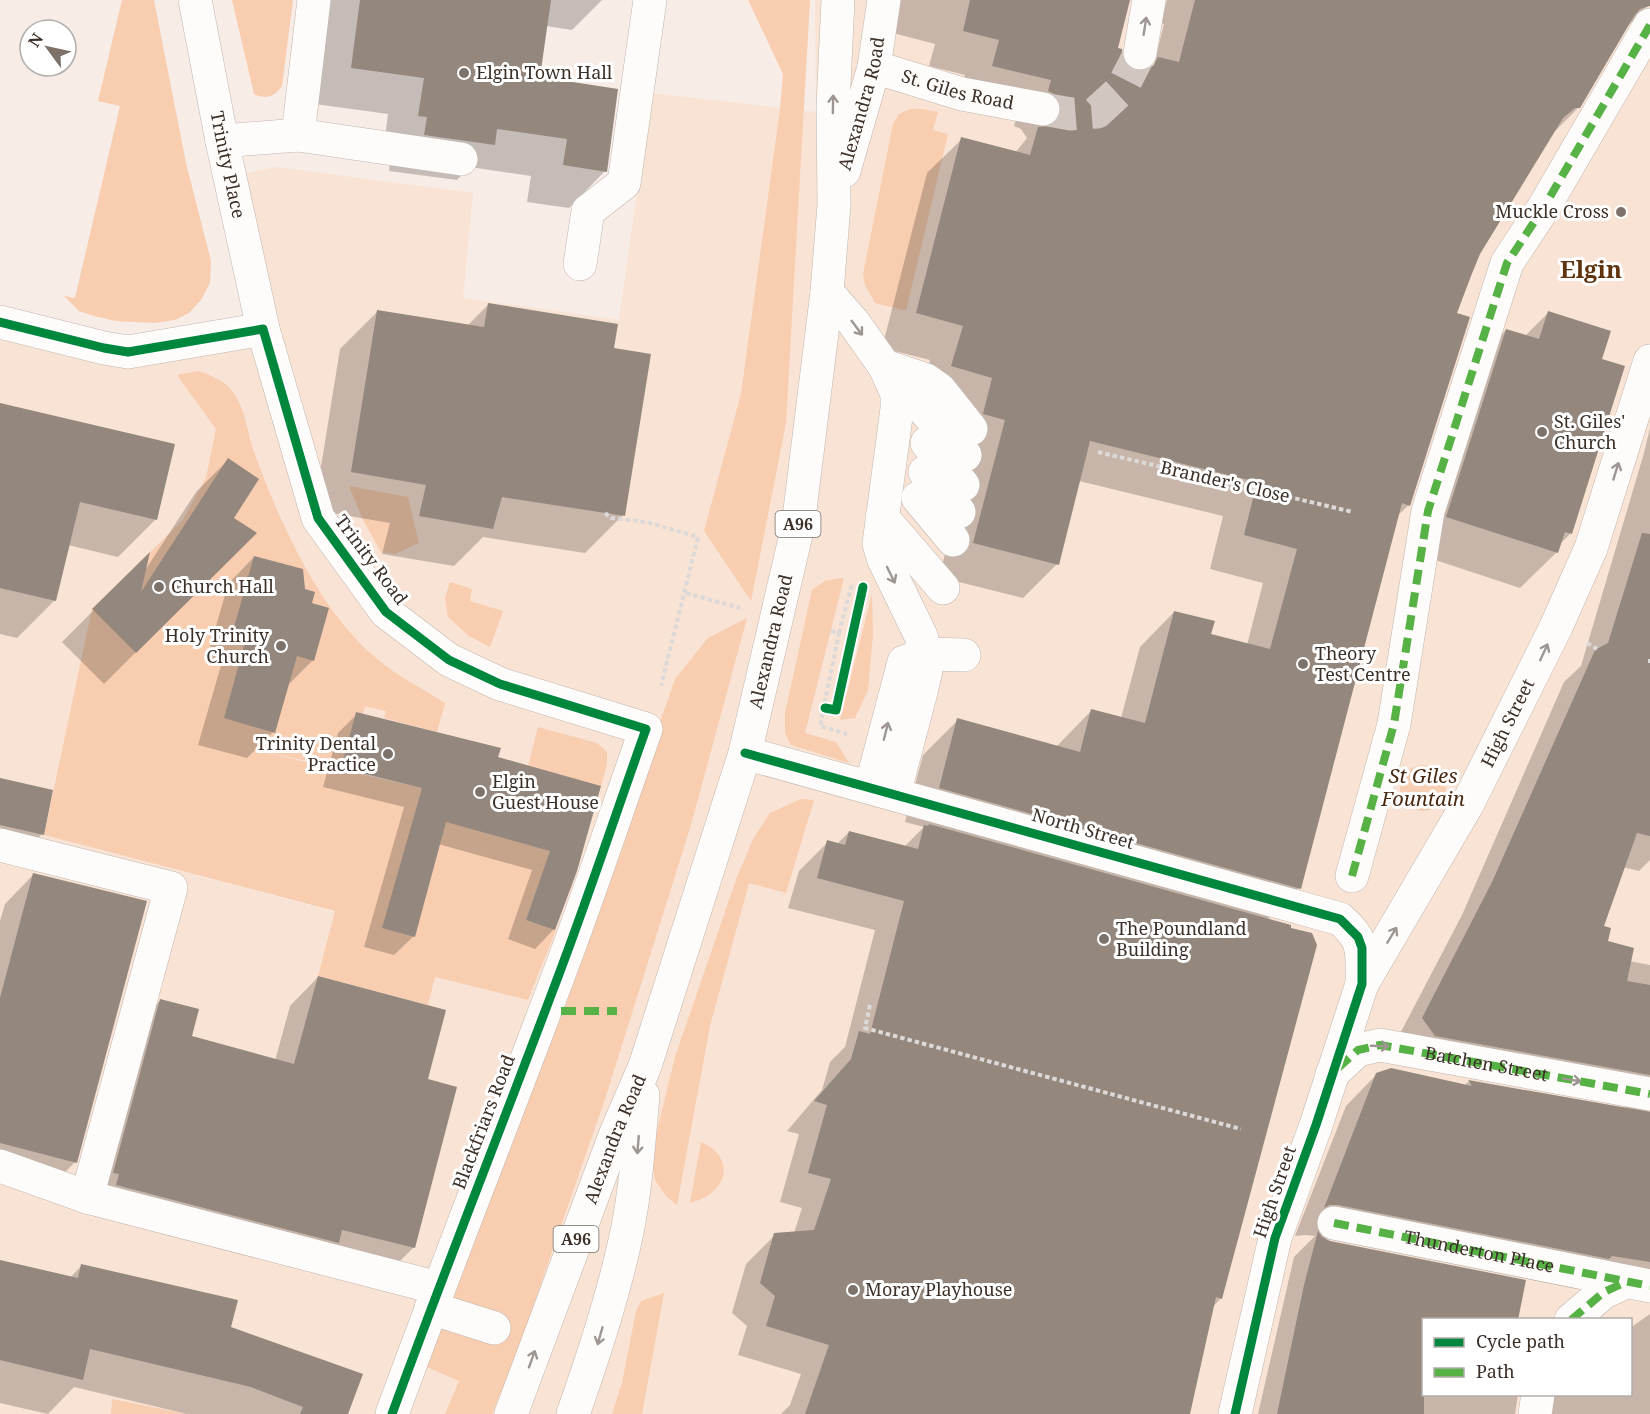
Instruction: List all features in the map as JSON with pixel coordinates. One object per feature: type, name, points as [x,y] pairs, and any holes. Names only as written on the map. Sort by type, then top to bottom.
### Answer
[{"type":"main road","name":"Trinity Place","points":[[195,0],[222,141],[263,329]]},
{"type":"main road","points":[[298,135],[314,0]]},
{"type":"main road","points":[[580,264],[588,211],[624,183],[650,0]]},
{"type":"main road","name":"Alexandra Road","points":[[511,1414],[616,1132],[645,1066],[745,753],[798,526],[827,292],[834,205],[833,105],[838,0]]},
{"type":"main road","name":"Alexandra Road","points":[[834,205],[874,67],[884,0]]},
{"type":"main road","points":[[1140,53],[1149,0]]},
{"type":"main road","points":[[1352,876],[1394,724],[1428,511],[1507,263],[1544,207],[1650,25]]},
{"type":"main road","name":"St. Giles Road","points":[[874,67],[962,94],[1043,109]]},
{"type":"main road","points":[[222,141],[298,135],[461,159]]},
{"type":"main road","points":[[827,292],[854,323],[885,367],[958,510]]},
{"type":"main road","points":[[0,322],[128,352],[263,329]]},
{"type":"main road","name":"Trinity Road","points":[[263,329],[318,518],[386,612],[449,660],[500,684],[646,729],[608,843]]},
{"type":"main road","name":"High Street","points":[[1235,1414],[1275,1238],[1311,1140],[1362,984],[1467,805],[1556,627],[1591,548],[1650,361]]},
{"type":"main road","points":[[885,367],[897,394],[879,544],[884,560],[921,636],[926,654]]},
{"type":"main road","points":[[890,464],[958,510]]},
{"type":"main road","points":[[890,464],[958,510]]},
{"type":"main road","points":[[890,464],[958,510]]},
{"type":"main road","points":[[926,654],[964,655],[934,672],[921,692],[883,790],[904,662],[926,654]]},
{"type":"main road","name":"North Street","points":[[745,753],[1340,919],[1358,937],[1362,948],[1362,984]]},
{"type":"main road","name":"Blackfriars Road","points":[[392,1414],[608,843]]},
{"type":"main road","points":[[0,845],[171,888],[87,1197]]},
{"type":"main road","name":"Batchen Street","points":[[1332,1074],[1358,1050],[1380,1045],[1650,1094]]},
{"type":"main road","name":"Alexandra Road","points":[[573,1414],[597,1345],[627,1232],[636,1173],[645,1066]]},
{"type":"main road","points":[[0,1166],[87,1197],[434,1298],[494,1328]]},
{"type":"main road","name":"Thunderton Place","points":[[1334,1223],[1638,1284]]},
{"type":"main road","name":"Thunderton Place","points":[[1573,1318],[1604,1292],[1638,1284]]},
{"type":"main road","points":[[1535,1414],[1538,1396]]},
{"type":"path","points":[[605,513],[611,518],[646,522],[698,537],[686,593],[661,686]]},
{"type":"path","points":[[848,734],[820,726],[839,633],[852,584]]},
{"type":"path","points":[[686,593],[747,610]]},
{"type":"path","points":[[831,631],[839,633]]},
{"type":"path","points":[[825,708],[836,710]]},
{"type":"path","points":[[870,1005],[865,1028],[1241,1129]]},
{"type":"shaded area","points":[[122,0],[154,0],[186,163],[211,261],[210,283],[201,300],[189,313],[175,320],[155,323],[116,321],[94,316],[79,311],[64,296],[75,298],[120,106],[98,101]]},
{"type":"shaded area","points":[[232,0],[293,0],[282,86],[270,96],[262,97],[254,94]]},
{"type":"shaded area","points":[[748,0],[810,0],[786,423],[751,601],[704,531],[741,394],[783,74]]},
{"type":"shaded area","points":[[815,0],[1650,0],[1650,1414],[0,1414],[0,327],[129,358],[260,335],[313,520],[382,616],[446,667],[498,690],[624,728],[627,715],[502,679],[455,655],[394,612],[321,515],[268,328],[235,176],[276,167],[473,193],[463,298],[619,320],[651,93],[816,112]],"holes":[[[71,710],[422,788],[478,804],[441,931],[449,942],[541,968],[528,1000],[435,977],[427,1005],[318,976],[335,912],[44,835]]]},
{"type":"shaded area","points":[[910,109],[938,112],[933,130],[948,134],[906,311],[875,303],[865,285],[863,274],[893,124],[899,114]]},
{"type":"shaded area","points":[[198,371],[223,383],[232,390],[239,402],[254,452],[277,511],[316,586],[333,611],[356,639],[384,665],[445,703],[437,732],[384,718],[386,711],[365,706],[363,714],[356,712],[341,768],[245,748],[422,788],[563,828],[549,877],[573,884],[569,893],[539,883],[526,920],[556,930],[528,1000],[435,977],[428,1005],[318,976],[335,911],[44,835],[92,609],[182,521],[206,478],[216,429],[177,375]]},
{"type":"shaded area","points":[[349,486],[408,497],[419,543],[395,554],[381,552],[363,520]]},
{"type":"shaded area","points":[[844,578],[805,733],[836,742],[849,763],[791,745],[785,733],[785,713],[812,590],[825,581]]},
{"type":"shaded area","points":[[450,582],[472,589],[470,601],[503,611],[490,647],[469,636],[448,617],[445,598]]},
{"type":"shaded area","points":[[872,594],[873,635],[868,690],[855,718],[840,720]]},
{"type":"shaded area","points":[[747,618],[691,825],[606,1096],[518,1350],[492,1414],[445,1414],[459,1381],[427,1367],[606,876],[675,679],[708,638]]},
{"type":"shaded area","points":[[538,727],[597,743],[607,752],[607,764],[601,786],[528,766]]},
{"type":"shaded area","points":[[801,799],[814,800],[786,893],[749,883],[710,1026],[677,1205],[666,1196],[655,1180],[652,1161],[675,1057],[737,877],[753,839],[770,813]]},
{"type":"shaded area","points":[[701,1142],[717,1153],[724,1167],[723,1174],[721,1182],[715,1189],[705,1197],[690,1203]]},
{"type":"shaded area","points":[[664,1293],[642,1414],[612,1414],[622,1383],[636,1311],[641,1301]]},
{"type":"shaded area","points":[[112,1399],[187,1414],[111,1414]]},
{"type":"water","name":"St Giles Fountain","points":[[1423,765],[1439,772],[1446,788],[1439,804],[1423,811],[1407,804],[1400,788],[1407,772]]},
{"type":"building","name":"Elgin Town Hall","points":[[360,0],[551,0],[540,77],[618,89],[607,172],[563,165],[567,139],[497,129],[495,145],[424,135],[427,117],[418,116],[424,78],[351,68]]},
{"type":"building","points":[[970,0],[1130,0],[1118,48],[1122,49],[1122,59],[1128,67],[1137,72],[1147,70],[1154,65],[1158,57],[1179,62],[1195,0],[1650,0],[1650,6],[1640,9],[1634,16],[1580,108],[1575,108],[1563,118],[1480,254],[1471,276],[1457,313],[1470,317],[1410,506],[1402,503],[1301,889],[939,788],[957,718],[1080,752],[1091,709],[1145,723],[1174,611],[1215,621],[1211,634],[1270,649],[1297,549],[1244,535],[1257,482],[1090,441],[1059,565],[973,543],[1005,420],[983,414],[992,378],[951,366],[963,326],[916,313],[961,137],[1030,155],[1038,127],[1050,126],[1058,121],[1061,112],[1060,102],[1056,95],[1048,91],[1051,80],[992,66],[999,40],[963,31]]},
{"type":"building","points":[[488,303],[618,324],[614,348],[651,354],[625,516],[502,497],[493,529],[419,516],[426,485],[351,472],[377,310],[484,327]]},
{"type":"building","name":"St. Giles' Church","points":[[1548,311],[1611,331],[1602,359],[1625,366],[1572,534],[1565,532],[1558,553],[1446,517],[1506,329],[1539,339]]},
{"type":"building","points":[[0,403],[175,444],[157,520],[80,502],[56,601],[0,588]]},
{"type":"building","name":"Church Hall","points":[[228,458],[259,479],[234,518],[257,533],[136,653],[92,609],[150,552],[141,592]]},
{"type":"building","points":[[1642,533],[1650,534],[1650,836],[1637,833],[1604,926],[1611,928],[1608,941],[1634,948],[1627,981],[1650,985],[1650,1075],[1435,1036],[1422,1018],[1492,882],[1595,650],[1608,643]]},
{"type":"building","name":"Holy Trinity Church","points":[[254,556],[303,569],[305,589],[315,592],[312,603],[329,608],[314,661],[297,656],[275,733],[224,718],[247,635],[233,631]]},
{"type":"building","points":[[356,712],[501,748],[498,757],[601,786],[577,871],[555,930],[526,920],[550,851],[446,822],[415,937],[382,928],[422,788],[341,768]]},
{"type":"building","points":[[0,778],[53,790],[44,835],[0,825]]},
{"type":"building","points":[[929,824],[1291,925],[1291,928],[1312,933],[1317,945],[1222,1299],[1216,1297],[1190,1414],[805,1414],[829,1345],[766,1326],[775,1296],[760,1283],[774,1233],[814,1230],[831,1179],[808,1173],[827,1105],[814,1101],[851,1059],[859,1031],[870,1034],[904,901],[817,878],[827,840],[845,845],[849,831],[918,849],[924,825]]},
{"type":"building","points":[[33,873],[147,901],[77,1163],[0,1143],[0,998]]},
{"type":"building","points":[[318,976],[446,1010],[428,1079],[457,1087],[415,1248],[342,1230],[339,1243],[116,1185],[119,1174],[113,1173],[160,999],[199,1009],[192,1036],[294,1064]]},
{"type":"building","points":[[1391,1068],[1472,1086],[1468,1080],[1650,1112],[1650,1262],[1612,1256],[1609,1259],[1338,1205],[1329,1205],[1324,1208],[1376,1073]]},
{"type":"building","points":[[1318,1231],[1322,1237],[1330,1241],[1526,1280],[1518,1318],[1422,1318],[1424,1414],[1277,1414],[1304,1285]]},
{"type":"building","points":[[0,1260],[78,1278],[81,1264],[238,1300],[231,1327],[363,1374],[348,1414],[300,1414],[303,1407],[251,1387],[90,1349],[83,1380],[0,1360]]},
{"type":"tunnel","points":[[1043,109],[1071,114],[1097,112],[1121,90],[1140,53]]},
{"type":"marked path","points":[[1352,876],[1394,724],[1428,511],[1507,263],[1544,207],[1650,25]]},
{"type":"marked path","points":[[561,1011],[617,1011]]},
{"type":"marked path","points":[[1338,1068],[1358,1050],[1380,1045],[1650,1094]]},
{"type":"marked path","points":[[1334,1223],[1650,1286]]},
{"type":"marked path","points":[[1573,1318],[1604,1292],[1626,1282]]},
{"type":"cycle path","points":[[0,322],[128,352],[263,329],[318,518],[386,612],[449,660],[500,684],[646,729],[565,958],[392,1414]]},
{"type":"cycle path","points":[[825,708],[836,710],[863,587]]},
{"type":"cycle path","points":[[745,753],[1340,919],[1358,937],[1362,948],[1362,984],[1316,1125],[1275,1238],[1235,1414]]},
{"type":"place","name":"Elgin Town Hall","points":[[464,73]]},
{"type":"place","name":"Muckle Cross","points":[[1621,212]]},
{"type":"place","name":"St. Giles' Church","points":[[1542,432]]},
{"type":"place","name":"Church Hall","points":[[159,587]]},
{"type":"place","name":"Holy Trinity Church","points":[[281,646]]},
{"type":"place","name":"Theory Test Centre","points":[[1303,664]]},
{"type":"place","name":"Trinity Dental Practice","points":[[388,754]]},
{"type":"place","name":"Elgin Guest House","points":[[480,792]]},
{"type":"place","name":"The Poundland Building","points":[[1104,939]]},
{"type":"place","name":"Moray Playhouse","points":[[853,1290]]},
{"type":"district","name":"Elgin","points":[[1591,270]]}]
